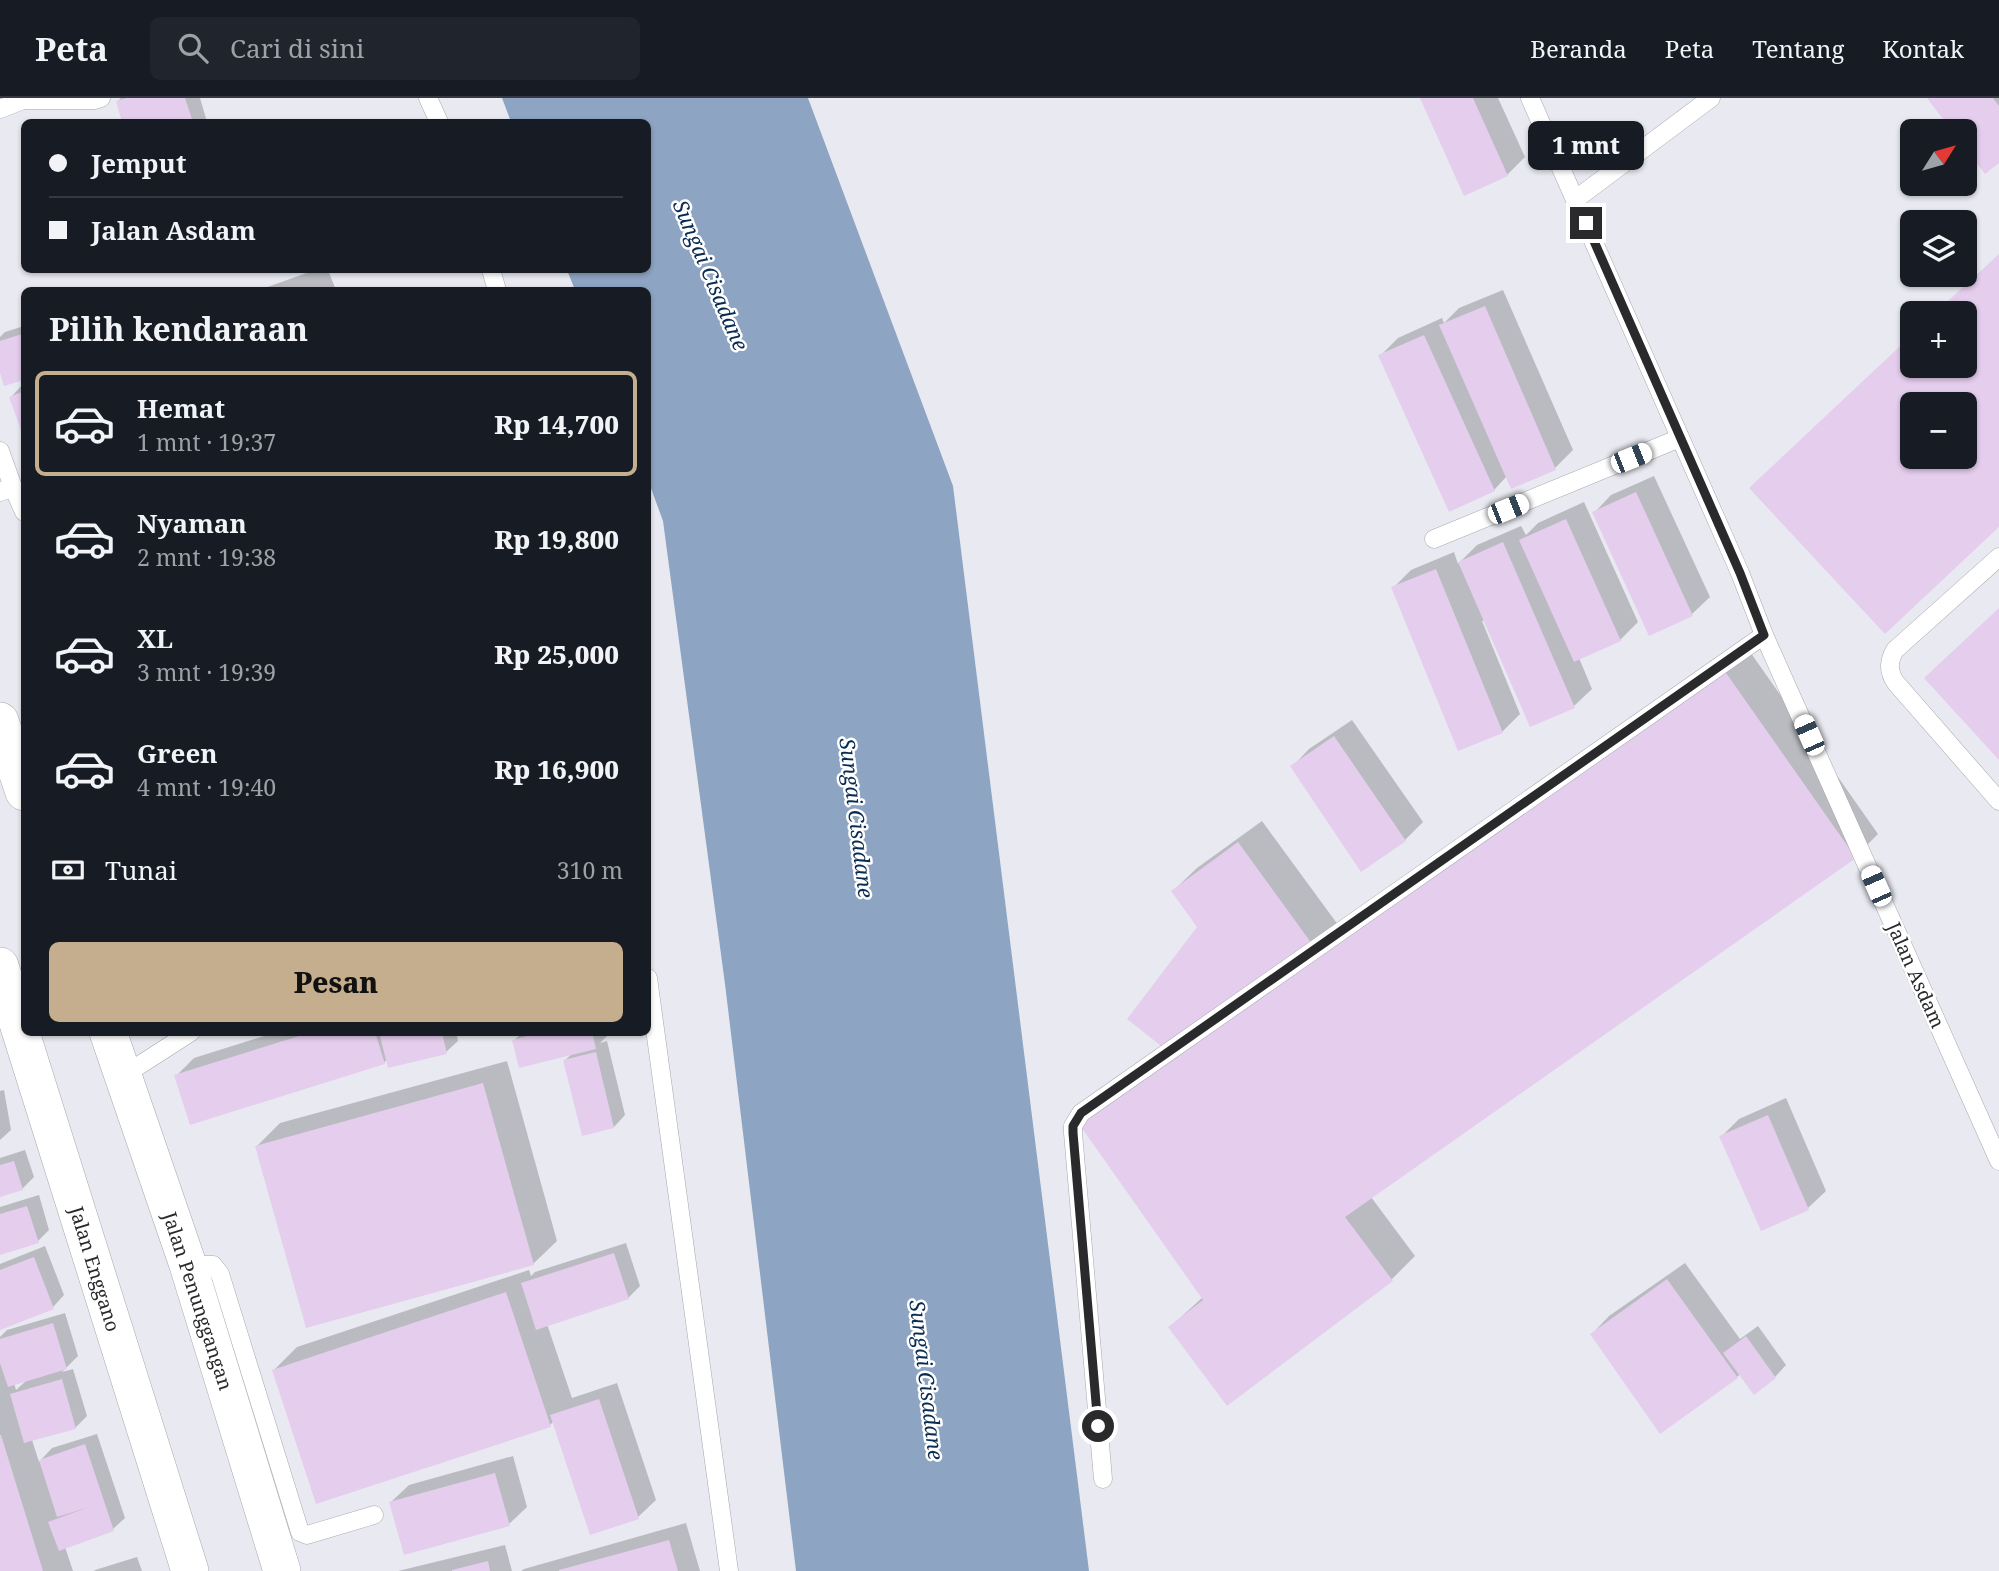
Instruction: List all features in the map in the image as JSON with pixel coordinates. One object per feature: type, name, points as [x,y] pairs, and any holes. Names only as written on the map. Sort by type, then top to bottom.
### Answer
[{"type":"street","points":[[0,721],[21,783]]},
{"type":"street","name":"Jalan Enggano","points":[[0,966],[21,1033]]},
{"type":"street","name":"Jalan Enggano","points":[[22,1036],[190,1571]]},
{"type":"street","name":"Jalan Penunggangan","points":[[109,1036],[188,1265],[282,1571]]},
{"type":"lane","points":[[0,109],[23,100],[101,98]]},
{"type":"lane","points":[[428,98],[438,119]]},
{"type":"lane","name":"Jalan Asdam","points":[[1530,98],[1740,573],[1764,635],[1999,1161]]},
{"type":"lane","points":[[1576,199],[1711,98]]},
{"type":"lane","points":[[1434,539],[1680,438]]},
{"type":"lane","points":[[0,451],[6,490],[21,508]]},
{"type":"lane","points":[[1999,557],[1895,650],[1889,663],[1889,672],[1896,683],[1999,801]]},
{"type":"lane","points":[[1103,1479],[1073,1133],[1073,1126],[1081,1113],[1764,635]]},
{"type":"lane","points":[[651,1000],[729,1571]]},
{"type":"lane","points":[[121,1073],[132,1070],[185,1036]]},
{"type":"lane","points":[[188,1265],[213,1265],[220,1274],[300,1532],[307,1535],[374,1515]]},
{"type":"water","name":"Sungai Cisadane","points":[[502,98],[808,98],[953,486],[1089,1571],[796,1571],[725,984],[663,521],[651,488],[651,287],[574,287],[568,273],[651,273],[651,119],[510,119]]},
{"type":"building","points":[[126,98],[185,98],[192,119],[121,119],[116,101]]},
{"type":"building","points":[[1420,98],[1473,98],[1508,176],[1464,196]]},
{"type":"building","points":[[1927,98],[1993,98],[1999,106],[1999,163],[1985,174],[1978,165],[1978,119],[1943,119]]},
{"type":"building","points":[[1999,254],[1999,527],[1885,634],[1749,488],[1900,346],[1900,378],[1977,378],[1977,301],[1948,301],[1963,287],[1977,287],[1977,274]]},
{"type":"building","points":[[1485,306],[1556,470],[1511,489],[1439,325]]},
{"type":"building","points":[[21,334],[21,381],[4,386],[0,373],[0,341]]},
{"type":"building","points":[[1424,335],[1495,491],[1449,512],[1378,355]]},
{"type":"building","points":[[21,392],[21,430],[9,397]]},
{"type":"building","points":[[1636,492],[1693,616],[1649,636],[1592,512]]},
{"type":"building","points":[[1566,519],[1621,641],[1574,662],[1519,540]]},
{"type":"building","points":[[1503,542],[1575,708],[1530,727],[1458,562]]},
{"type":"building","points":[[1436,569],[1503,733],[1458,751],[1391,587]]},
{"type":"building","points":[[1999,608],[1999,760],[1924,678]]},
{"type":"building","points":[[1724,670],[1856,858],[1345,1217],[1393,1281],[1227,1406],[1168,1327],[1203,1300],[1079,1124],[1175,1057],[1127,1019],[1197,927],[1171,891],[1238,842],[1320,955]]},
{"type":"building","points":[[1334,736],[1406,841],[1361,872],[1290,766]]},
{"type":"building","points":[[299,1036],[376,1036],[385,1064],[190,1125],[174,1075]]},
{"type":"building","points":[[380,1036],[443,1036],[447,1054],[388,1068]]},
{"type":"building","points":[[528,1036],[593,1036],[596,1049],[519,1068],[512,1040]]},
{"type":"building","points":[[596,1052],[614,1128],[582,1136],[563,1060]]},
{"type":"building","points":[[483,1083],[534,1265],[306,1328],[255,1146]]},
{"type":"building","points":[[1768,1115],[1809,1210],[1761,1231],[1719,1136]]},
{"type":"building","points":[[14,1161],[23,1190],[0,1197],[0,1165]]},
{"type":"building","points":[[27,1206],[39,1243],[0,1255],[0,1214]]},
{"type":"building","points":[[614,1253],[629,1299],[536,1330],[521,1283]]},
{"type":"building","points":[[34,1257],[54,1309],[0,1330],[0,1270]]},
{"type":"building","points":[[1667,1279],[1738,1378],[1660,1434],[1590,1334]]},
{"type":"building","points":[[506,1292],[551,1427],[316,1504],[272,1370]]},
{"type":"building","points":[[53,1323],[67,1369],[8,1387],[0,1363],[0,1339]]},
{"type":"building","points":[[1746,1336],[1776,1378],[1754,1395],[1723,1353]]},
{"type":"building","points":[[62,1379],[76,1429],[24,1443],[10,1394]]},
{"type":"building","points":[[599,1399],[639,1519],[590,1535],[550,1415]]},
{"type":"building","points":[[1,1435],[43,1571],[0,1571]]},
{"type":"building","points":[[85,1444],[114,1531],[59,1551],[48,1522],[86,1508],[57,1517],[39,1460]]},
{"type":"building","points":[[495,1473],[510,1526],[404,1555],[389,1502]]},
{"type":"building","points":[[669,1540],[678,1571],[559,1571],[559,1570]]},
{"type":"building","points":[[488,1561],[490,1571],[452,1571],[452,1570]]},
{"type":"route","points":[[1098,1426],[1073,1133],[1073,1126],[1081,1113],[1764,635],[1740,573],[1586,223]]}]
